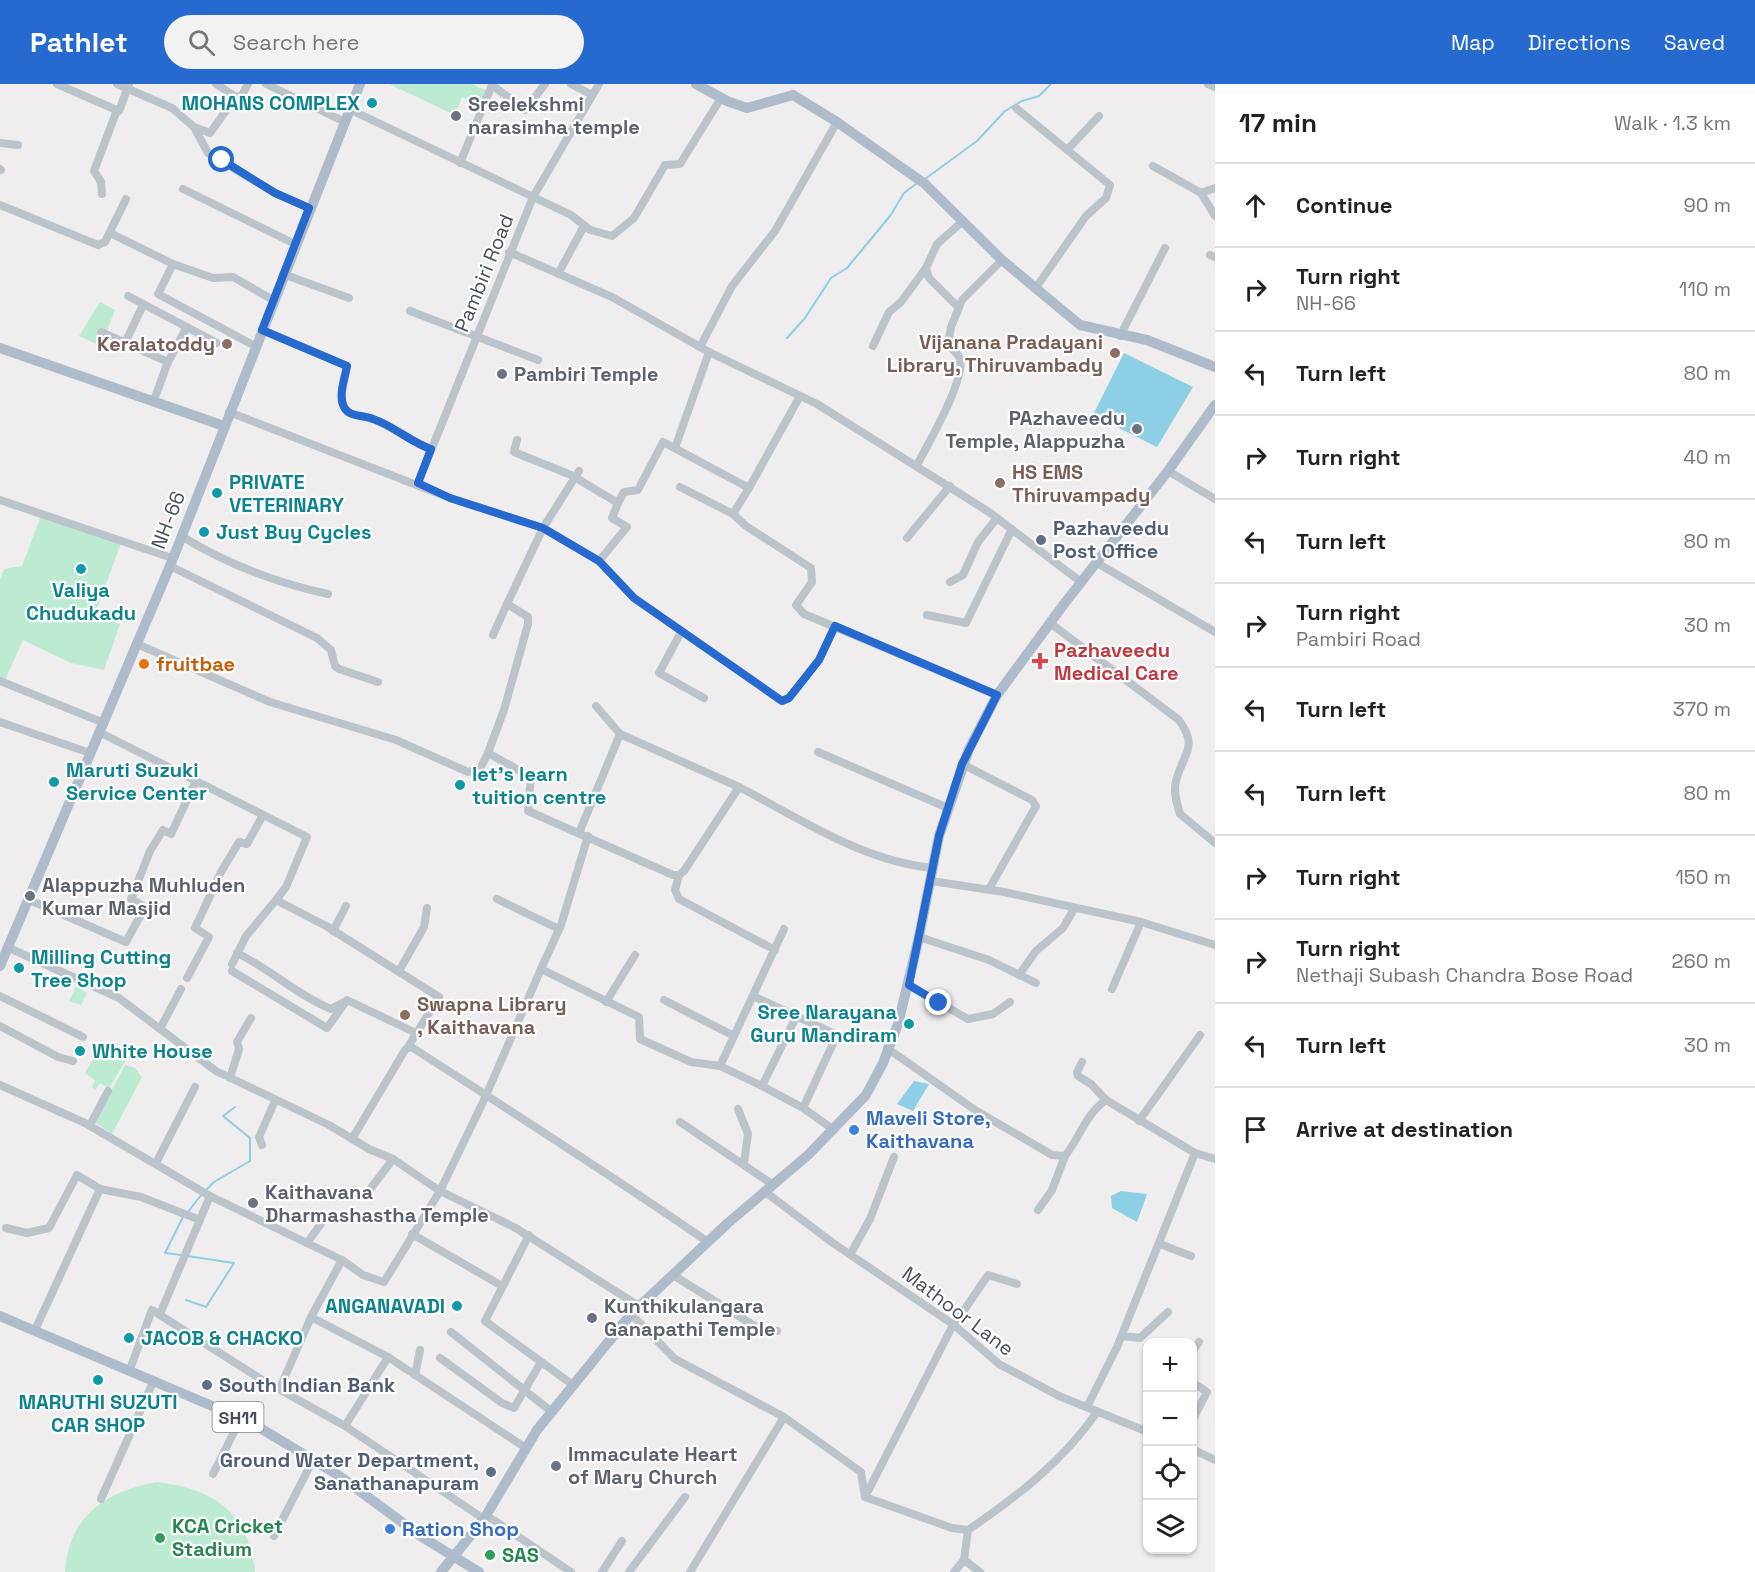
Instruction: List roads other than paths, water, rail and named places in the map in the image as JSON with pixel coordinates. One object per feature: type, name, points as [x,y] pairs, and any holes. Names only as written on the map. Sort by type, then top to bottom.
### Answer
[{"type":"main road","name":"NH-66","points":[[0,965],[171,562],[343,121],[360,84]]},
{"type":"main road","points":[[696,84],[721,98],[747,108],[793,89],[925,184],[1002,260],[1080,325],[1120,336],[1147,340],[1215,367]]},
{"type":"main road","points":[[0,348],[224,426]]},
{"type":"main road","points":[[441,1572],[485,1517],[526,1448],[552,1412],[631,1314],[768,1187],[834,1130],[866,1095],[883,1063],[898,1024],[920,937],[933,868],[962,764],[997,695],[1214,409]]},
{"type":"main road","name":"SH11","points":[[0,1316],[242,1418],[313,1460],[479,1572]]},
{"type":"street","points":[[57,84],[117,110]]},
{"type":"street","points":[[117,84],[172,108],[194,127],[210,133],[236,97],[242,95],[248,84]]},
{"type":"street","points":[[216,84],[236,97]]},
{"type":"street","points":[[266,84],[343,121]]},
{"type":"street","points":[[460,163],[492,85],[525,110],[545,84]]},
{"type":"street","points":[[571,84],[592,95]]},
{"type":"street","name":"Pambiri Road","points":[[418,483],[533,197],[599,84]]},
{"type":"street","points":[[1208,84],[1215,87]]},
{"type":"street","points":[[102,194],[101,182],[94,171],[117,110],[122,107],[128,87]]},
{"type":"street","points":[[349,109],[571,215],[590,230],[612,236],[634,218],[665,165],[680,164],[721,98]]},
{"type":"street","points":[[1016,108],[1110,185],[1106,198],[1086,216],[1035,289]]},
{"type":"street","points":[[1067,150],[1099,116]]},
{"type":"street","points":[[700,347],[732,286],[775,231],[837,122]]},
{"type":"street","points":[[194,127],[208,153],[275,193],[309,208]]},
{"type":"street","points":[[0,143],[18,145]]},
{"type":"street","points":[[1153,166],[1201,193],[1215,216]]},
{"type":"street","points":[[1201,193],[1215,188]]},
{"type":"street","points":[[183,189],[295,244]]},
{"type":"street","points":[[0,205],[98,245],[105,243],[126,199]]},
{"type":"street","points":[[873,346],[889,312],[901,302],[926,268],[937,244],[963,221]]},
{"type":"street","points":[[558,274],[584,226]]},
{"type":"street","points":[[110,234],[173,264],[213,278],[233,277],[273,300]]},
{"type":"street","points":[[1120,336],[1164,248]]},
{"type":"street","points":[[509,252],[612,297],[709,352],[800,396],[950,486],[997,518],[1081,582]]},
{"type":"street","points":[[917,465],[952,394],[960,360],[948,344],[948,336],[958,307],[962,300],[1002,260]]},
{"type":"street","points":[[173,264],[158,294],[255,346]]},
{"type":"street","points":[[926,268],[929,278],[958,307]]},
{"type":"street","points":[[283,274],[349,298]]},
{"type":"street","points":[[128,296],[217,344]]},
{"type":"street","points":[[124,343],[143,304]]},
{"type":"street","points":[[410,311],[538,360]]},
{"type":"street","points":[[154,400],[168,362],[187,327]]},
{"type":"street","points":[[262,330],[347,366],[342,398],[344,409],[349,413],[371,418],[392,427],[419,445],[431,449]]},
{"type":"street","points":[[100,332],[168,362]]},
{"type":"street","points":[[675,448],[701,369],[709,352]]},
{"type":"street","points":[[733,514],[800,396]]},
{"type":"street","points":[[229,412],[418,483],[450,498],[543,528],[599,561],[634,598],[782,701],[789,698],[819,660],[835,626]]},
{"type":"street","points":[[517,440],[514,452],[577,474],[618,503]]},
{"type":"street","points":[[599,561],[627,527],[612,518],[618,503],[624,492],[638,490],[663,442],[749,488]]},
{"type":"street","points":[[1168,471],[1215,499]]},
{"type":"street","points":[[492,635],[543,528],[577,474]]},
{"type":"street","points":[[907,538],[950,486]]},
{"type":"street","points":[[680,487],[733,514],[746,526],[811,568],[812,582],[796,605],[804,614],[997,695]]},
{"type":"street","points":[[0,500],[171,562],[317,638],[331,650],[335,666],[339,669],[378,682]]},
{"type":"street","points":[[950,582],[963,576],[978,542],[997,518]]},
{"type":"street","points":[[927,615],[966,623],[1012,529]]},
{"type":"street","points":[[181,536],[219,557],[273,580],[328,594]]},
{"type":"street","points":[[1097,562],[1215,632]]},
{"type":"street","points":[[137,644],[270,702],[396,740],[468,772],[480,769],[488,753],[504,710],[528,624],[528,617],[507,604]]},
{"type":"street","points":[[1050,623],[1179,720],[1190,739],[1188,754],[1175,782],[1180,814],[1215,843]]},
{"type":"street","points":[[681,632],[659,673],[704,698]]},
{"type":"street","points":[[0,681],[101,728],[196,781],[307,837],[285,887],[246,936],[232,967],[327,1028],[347,1000]]},
{"type":"street","points":[[596,706],[620,734],[739,787],[878,858],[906,865],[933,868]]},
{"type":"street","points":[[0,722],[90,753]]},
{"type":"street","points":[[579,833],[620,734]]},
{"type":"street","points":[[818,752],[948,808]]},
{"type":"street","points":[[488,753],[531,777],[528,811],[669,873],[679,875]]},
{"type":"street","points":[[962,764],[1032,800],[1036,806],[989,889]]},
{"type":"street","points":[[27,898],[126,942],[145,907],[131,899],[150,851],[163,831],[171,834],[196,781]]},
{"type":"street","points":[[739,787],[679,875],[675,890],[679,899],[775,950]]},
{"type":"street","points":[[187,978],[209,937],[195,928],[239,842],[247,844],[263,815]]},
{"type":"street","points":[[0,1085],[90,1125],[210,1196],[342,1260],[363,1275],[384,1282],[440,1191],[485,1096],[559,929],[588,836]]},
{"type":"street","points":[[931,880],[989,889],[1141,922],[1215,945]]},
{"type":"street","points":[[497,899],[559,929]]},
{"type":"street","points":[[276,900],[333,931],[439,997],[352,1139]]},
{"type":"street","points":[[333,931],[346,906]]},
{"type":"street","points":[[399,971],[424,927],[427,909]]},
{"type":"street","points":[[1019,975],[1036,951],[1063,928],[1074,909]]},
{"type":"street","points":[[1112,989],[1141,922]]},
{"type":"street","points":[[720,1066],[784,929]]},
{"type":"street","points":[[920,937],[989,960],[1036,983]]},
{"type":"street","points":[[7,947],[119,998],[161,1027],[216,1071],[329,1125],[393,1159],[440,1191],[529,1235],[639,1306]]},
{"type":"street","points":[[237,953],[259,963],[314,1002],[331,1009],[347,1000]]},
{"type":"street","points":[[606,1002],[635,955]]},
{"type":"street","points":[[541,969],[639,1017],[640,1039],[691,1062],[720,1066],[803,1108],[834,1130]]},
{"type":"street","points":[[909,985],[968,1019],[993,1014],[1010,1002]]},
{"type":"street","points":[[161,1027],[181,989]]},
{"type":"street","points":[[0,996],[83,1037]]},
{"type":"street","points":[[753,996],[837,1035],[803,1108]]},
{"type":"street","points":[[347,1000],[416,1033]]},
{"type":"street","points":[[664,1000],[734,1036]]},
{"type":"street","points":[[230,1078],[239,1049],[237,1042],[250,1017]]},
{"type":"street","points":[[762,1086],[796,1017]]},
{"type":"street","points":[[0,1026],[58,1056],[73,1061]]},
{"type":"street","points":[[1139,1121],[1200,1035]]},
{"type":"street","points":[[408,1047],[588,1159],[708,1242]]},
{"type":"street","points":[[887,1048],[975,1110],[1052,1155],[1065,1156]]},
{"type":"street","points":[[1082,1062],[1077,1072],[1078,1076],[1091,1084],[1106,1100],[1195,1153],[1215,1159]]},
{"type":"street","points":[[156,1163],[195,1087]]},
{"type":"street","points":[[90,1125],[108,1091]]},
{"type":"street","points":[[1038,1210],[1052,1190],[1065,1156],[1075,1143],[1092,1110],[1106,1100]]},
{"type":"street","points":[[261,1145],[259,1137],[275,1101]]},
{"type":"street","points":[[738,1108],[748,1134],[744,1163]]},
{"type":"street","name":"Mathoor Lane","points":[[680,1122],[744,1163],[768,1187],[851,1253],[953,1325],[999,1364],[1032,1384],[1143,1430]]},
{"type":"street","points":[[1087,1407],[1122,1336],[1195,1153]]},
{"type":"street","points":[[851,1253],[870,1219],[894,1157]]},
{"type":"street","points":[[371,1188],[393,1159]]},
{"type":"street","points":[[6,1228],[27,1233],[49,1228],[77,1175],[100,1190],[141,1197],[200,1220]]},
{"type":"street","points":[[35,1330],[100,1190]]},
{"type":"street","points":[[160,1314],[210,1196]]},
{"type":"street","points":[[307,1244],[323,1221]]},
{"type":"street","points":[[412,1234],[502,1286]]},
{"type":"street","points":[[529,1235],[485,1321],[573,1385]]},
{"type":"street","points":[[1160,1244],[1191,1256]]},
{"type":"street","points":[[280,1388],[311,1317],[342,1260]]},
{"type":"street","points":[[673,1275],[753,1325],[764,1330],[777,1331]]},
{"type":"street","points":[[865,1497],[953,1325],[988,1275],[1017,1284]]},
{"type":"street","points":[[130,1369],[153,1310],[259,1378],[345,1426],[571,1572]]},
{"type":"street","points":[[1122,1336],[1140,1338],[1168,1312]]},
{"type":"street","points":[[631,1314],[675,1359],[784,1417],[861,1472],[865,1497]]},
{"type":"street","points":[[311,1317],[388,1357],[526,1448]]},
{"type":"street","points":[[451,1332],[552,1412]]},
{"type":"street","points":[[1197,1346],[1200,1342]]},
{"type":"street","points":[[415,1375],[420,1350]]},
{"type":"street","points":[[345,1426],[388,1357]]},
{"type":"street","points":[[440,1358],[502,1403],[514,1408],[541,1362]]},
{"type":"street","points":[[101,1499],[154,1380]]},
{"type":"street","points":[[1197,1385],[1207,1392],[1197,1411]]},
{"type":"street","points":[[865,1497],[952,1528],[968,1530],[1012,1499],[1045,1471],[1098,1412]]},
{"type":"street","points":[[690,1572],[784,1417]]},
{"type":"street","points":[[213,1474],[242,1418]]},
{"type":"street","points":[[1197,1451],[1215,1460]]},
{"type":"street","points":[[274,1536],[313,1460]]},
{"type":"street","points":[[629,1572],[685,1497]]},
{"type":"street","points":[[954,1572],[964,1560],[968,1530]]},
{"type":"street","points":[[602,1572],[622,1542]]},
{"type":"street","points":[[964,1560],[980,1572]]},
{"type":"water","points":[[1124,353],[1193,387],[1157,447],[1093,415]]},
{"type":"water","points":[[914,1081],[929,1084],[913,1111],[897,1104]]},
{"type":"water","points":[[1121,1191],[1147,1194],[1137,1222],[1112,1208],[1111,1196]]},
{"type":"waterway","points":[[925,179],[977,141],[1005,111],[1022,101],[1039,96],[1051,84]]},
{"type":"waterway","points":[[787,338],[805,318],[831,278],[847,268],[890,216],[904,193],[916,184]]},
{"type":"waterway","points":[[206,1190],[214,1182],[250,1161],[250,1138],[223,1116],[235,1107]]},
{"type":"waterway","points":[[187,1213],[202,1194]]},
{"type":"waterway","points":[[181,1255],[165,1253],[183,1217]]},
{"type":"waterway","points":[[186,1300],[206,1307],[234,1263],[187,1256]]},
{"type":"place","name":"MOHANS COMPLEX","points":[[372,103]]},
{"type":"place","name":"Sreelekshmi narasimha temple","points":[[456,116]]},
{"type":"place","name":"Keralatoddy","points":[[227,344]]},
{"type":"place","name":"Vijanana Pradayani Library, Thiruvambady","points":[[1115,353]]},
{"type":"place","name":"Pambiri Temple","points":[[502,374]]},
{"type":"place","name":"PAzhaveedu Temple, Alappuzha","points":[[1137,429]]},
{"type":"place","name":"HS EMS Thiruvampady","points":[[1000,483]]},
{"type":"place","name":"PRIVATE VETERINARY","points":[[217,493]]},
{"type":"place","name":"Just Buy Cycles","points":[[204,532]]},
{"type":"place","name":"Pazhaveedu Post Office","points":[[1041,540]]},
{"type":"place","name":"Valiya Chudukadu","points":[[81,569]]},
{"type":"place","name":"Pazhaveedu Medical Care","points":[[1040,661]]},
{"type":"place","name":"fruitbae","points":[[144,664]]},
{"type":"place","name":"Maruti Suzuki Service Center","points":[[54,782]]},
{"type":"place","name":"let's learn tuition centre","points":[[460,785]]},
{"type":"place","name":"Alappuzha Muhluden Kumar Masjid","points":[[30,896]]},
{"type":"place","name":"Milling Cutting Tree Shop","points":[[19,968]]},
{"type":"place","name":"Swapna Library , Kaithavana","points":[[405,1015]]},
{"type":"place","name":"Sree Narayana Guru Mandiram","points":[[909,1024]]},
{"type":"place","name":"White House","points":[[80,1051]]},
{"type":"place","name":"Maveli Store, Kaithavana","points":[[854,1130]]},
{"type":"place","name":"Kaithavana Dharmashastha Temple","points":[[253,1203]]},
{"type":"place","name":"ANGANAVADI","points":[[457,1306]]},
{"type":"place","name":"Kunthikulangara Ganapathi Temple","points":[[592,1318]]},
{"type":"place","name":"JACOB & CHACKO","points":[[129,1338]]},
{"type":"place","name":"MARUTHI SUZUTI CAR SHOP","points":[[98,1380]]},
{"type":"place","name":"South Indian Bank","points":[[207,1385]]},
{"type":"place","name":"Immaculate Heart of Mary Church","points":[[556,1466]]},
{"type":"place","name":"Ground Water Department, Sanathanapuram","points":[[491,1472]]},
{"type":"place","name":"Ration Shop","points":[[390,1529]]},
{"type":"place","name":"KCA Cricket Stadium","points":[[160,1538]]},
{"type":"place","name":"SAS","points":[[490,1555]]}]
